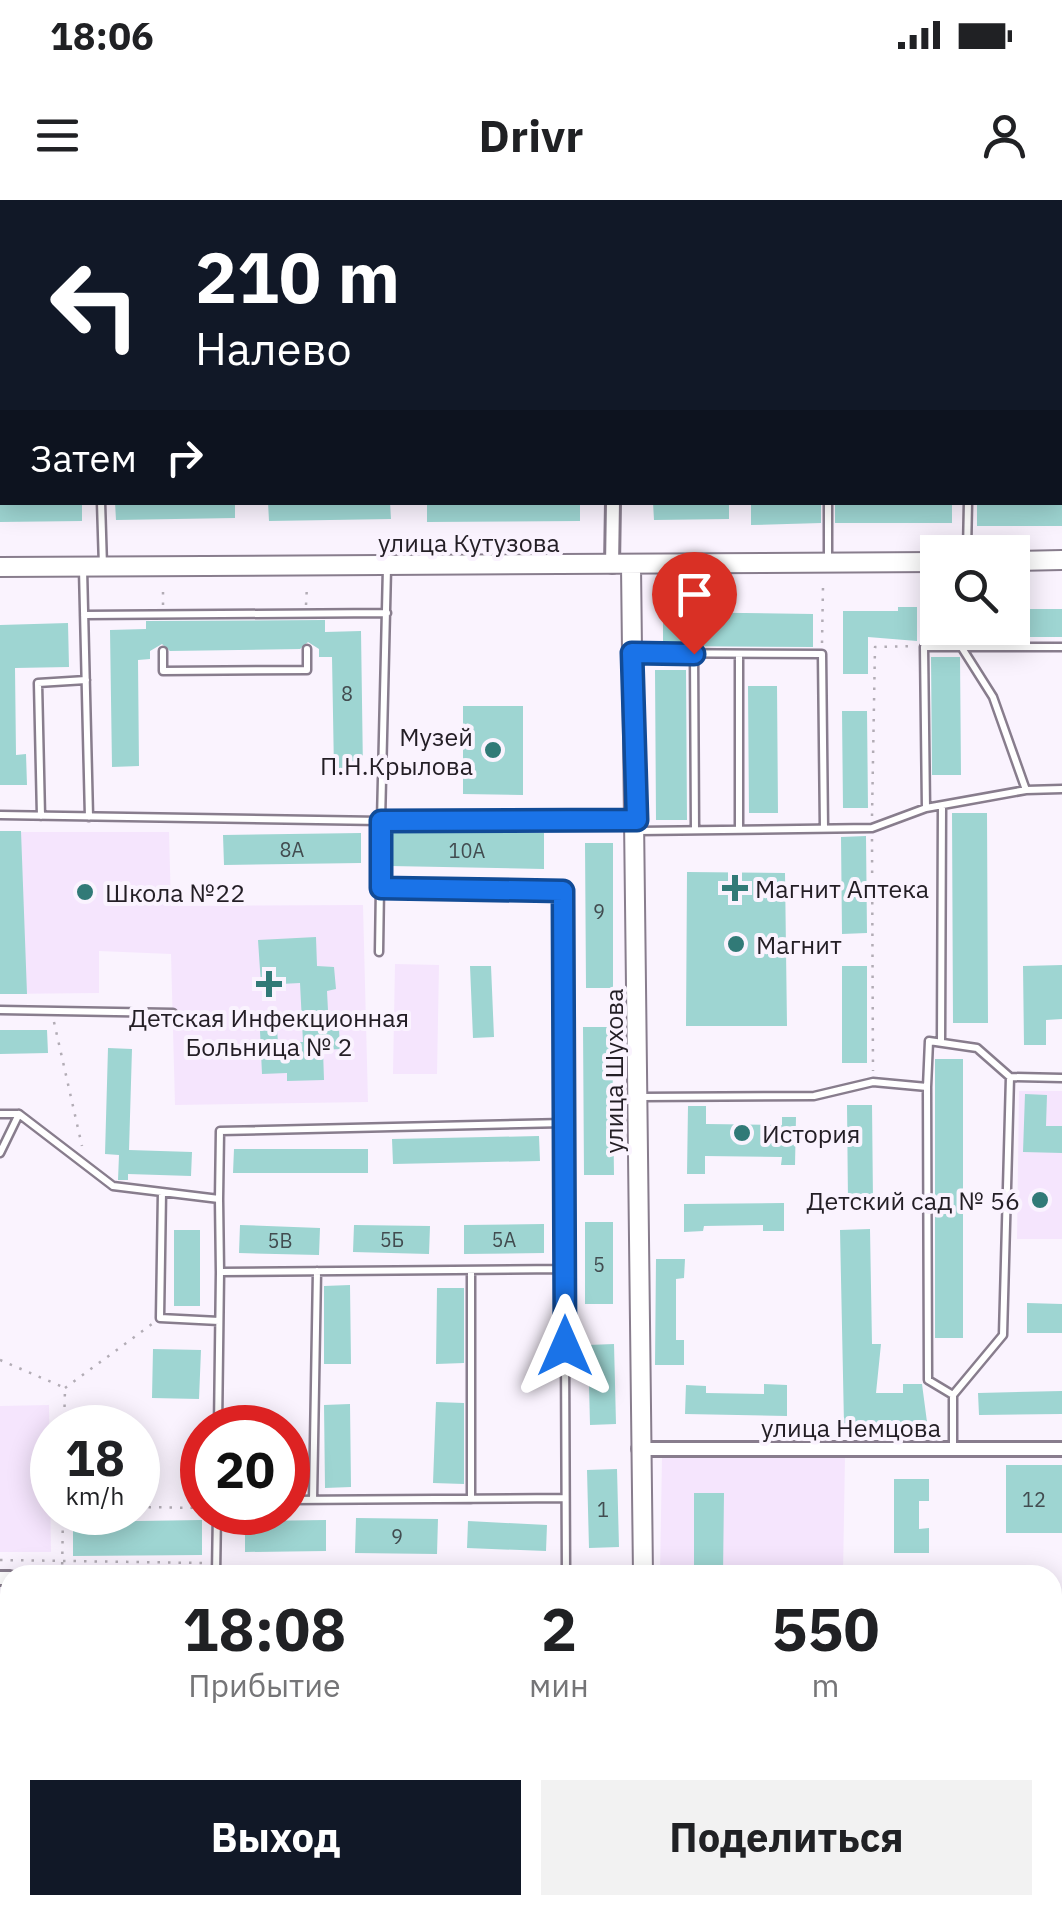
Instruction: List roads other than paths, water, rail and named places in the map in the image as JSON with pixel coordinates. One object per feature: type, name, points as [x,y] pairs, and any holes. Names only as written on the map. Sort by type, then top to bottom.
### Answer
[{"type":"street","name":"улица Шухова","points":[[613,505],[632,653],[637,826],[643,1565]]},
{"type":"street","points":[[1030,561],[1062,560]]},
{"type":"street","name":"улица Кутузова","points":[[0,567],[920,562]]},
{"type":"street","name":"улица Немцова","points":[[639,1449],[1062,1450]]},
{"type":"lane","points":[[101,505],[103,566]]},
{"type":"lane","points":[[828,505],[828,564]]},
{"type":"lane","points":[[967,535],[968,505]]},
{"type":"lane","points":[[83,565],[89,817]]},
{"type":"lane","points":[[379,952],[387,567]]},
{"type":"lane","points":[[84,616],[387,613]]},
{"type":"lane","points":[[926,808],[920,653],[929,646],[1062,647]]},
{"type":"lane","points":[[962,646],[993,697],[1026,790]]},
{"type":"lane","points":[[163,651],[164,671],[307,670],[307,649]]},
{"type":"lane","points":[[632,653],[822,654],[824,828]]},
{"type":"lane","points":[[694,654],[695,830]]},
{"type":"lane","points":[[739,654],[740,830]]},
{"type":"lane","points":[[41,816],[38,683],[86,680]]},
{"type":"lane","points":[[0,815],[695,830],[872,828],[926,808],[1026,790],[1062,789]]},
{"type":"lane","points":[[941,1042],[942,806]]},
{"type":"lane","points":[[381,888],[563,891],[566,1565]]},
{"type":"lane","points":[[0,1010],[173,1013]]},
{"type":"lane","points":[[953,1395],[928,1380],[929,1042],[976,1048],[1010,1077],[1062,1078]]},
{"type":"lane","points":[[954,1450],[953,1395],[1002,1334],[1010,1077]]},
{"type":"lane","points":[[638,1097],[814,1096],[874,1082],[928,1087]]},
{"type":"lane","points":[[0,1114],[19,1114],[113,1186],[219,1199]]},
{"type":"lane","points":[[0,1153],[19,1114]]},
{"type":"lane","points":[[218,1405],[220,1131],[564,1123]]},
{"type":"lane","points":[[162,1192],[160,1318],[219,1321]]},
{"type":"lane","points":[[220,1272],[565,1269]]},
{"type":"lane","points":[[471,1270],[471,1499]]},
{"type":"lane","points":[[314,1500],[317,1272]]},
{"type":"lane","points":[[310,1500],[565,1498]]},
{"type":"lane","points":[[216,1565],[217,1535]]},
{"type":"place","name":"Музей П.Н.Крылова","points":[[493,750]]},
{"type":"place","name":"Магнит Аптека","points":[[735,888]]},
{"type":"place","name":"Школа №22","points":[[85,892]]},
{"type":"place","name":"Магнит","points":[[736,944]]},
{"type":"place","name":"Детская Инфекционная Больница № 2","points":[[269,984]]},
{"type":"place","name":"История","points":[[742,1133]]},
{"type":"place","name":"Детский сад № 56","points":[[1040,1200]]}]
